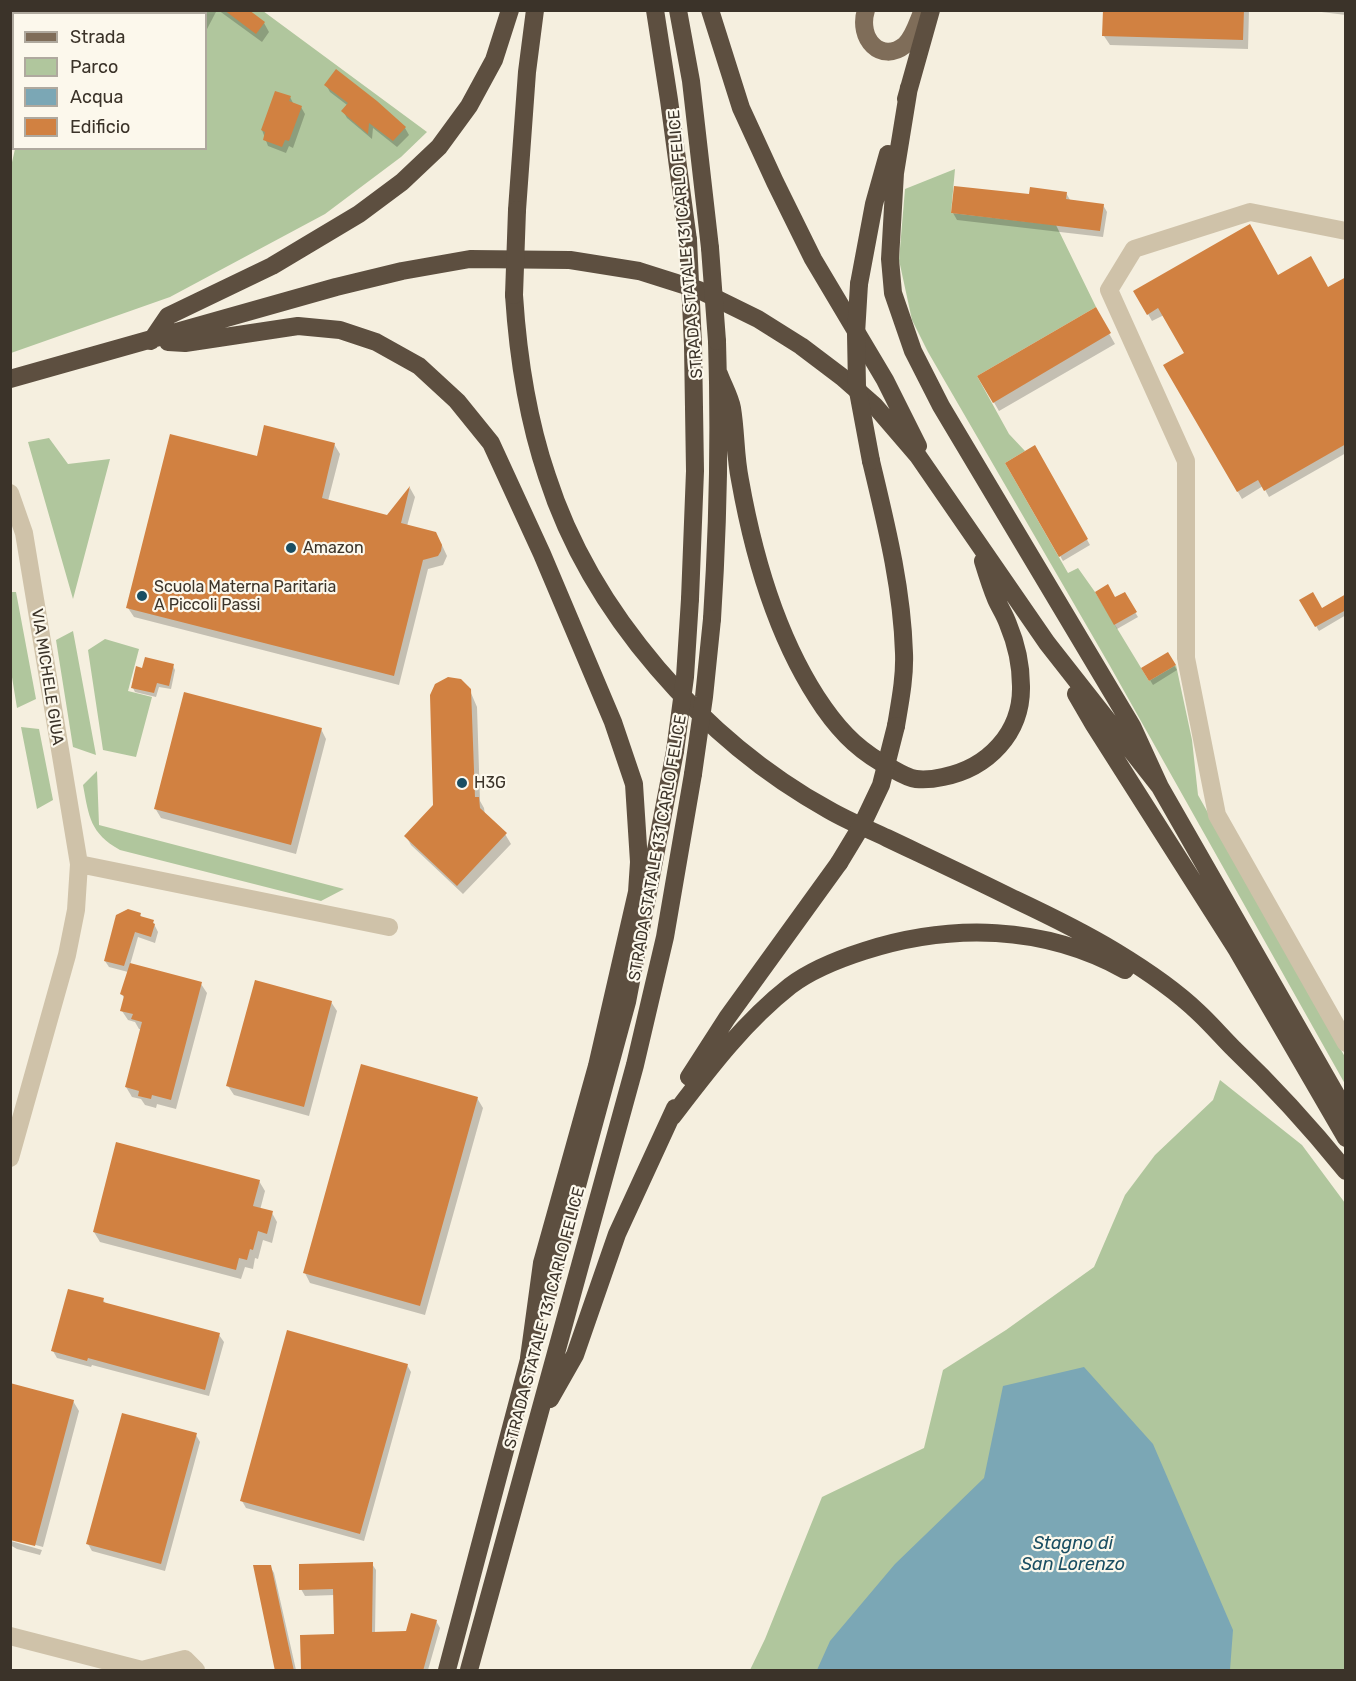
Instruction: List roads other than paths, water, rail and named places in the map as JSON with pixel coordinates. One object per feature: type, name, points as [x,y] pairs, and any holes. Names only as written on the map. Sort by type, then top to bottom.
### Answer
[{"type":"highway","points":[[151,341],[168,316],[272,266],[359,214],[402,182],[439,147],[470,106],[494,60],[510,10]]},
{"type":"highway","points":[[535,10],[527,72],[517,210],[514,295],[518,351],[528,408],[547,479],[574,542],[608,601],[646,657],[691,706],[760,767],[829,810],[1054,918],[1115,951],[1183,1000],[1198,1012],[1277,1091],[1346,1172]]},
{"type":"highway","name":"STRADA STATALE 131 CARLO FELICE","points":[[447,1671],[627,1002],[675,751],[685,677],[695,471],[693,345],[688,240],[655,10]]},
{"type":"highway","name":"STRADA STATALE 131 CARLO FELICE","points":[[469,1671],[637,1053],[665,936],[705,697],[717,540],[719,374],[710,248],[691,81],[678,10]]},
{"type":"highway","points":[[710,10],[741,108],[775,182],[813,259],[885,380],[937,483]]},
{"type":"highway","points":[[537,1423],[575,1355],[617,1234],[672,1118],[683,1085],[727,1018],[840,863],[876,795],[897,726],[904,654],[899,586],[857,386],[856,334],[859,284],[874,204],[931,10]]},
{"type":"highway","points":[[909,87],[895,173],[890,259],[893,293],[913,351],[941,406],[1132,726],[1160,787],[1346,1112]]},
{"type":"highway","points":[[10,379],[336,287],[402,271],[470,259],[570,260],[639,271],[699,290],[758,319],[801,346],[875,406],[918,456],[1047,643],[1160,787]]},
{"type":"highway","points":[[151,341],[185,343],[298,326],[340,330],[376,342],[419,366],[457,400],[491,443],[542,554],[613,722],[634,784],[639,862],[637,892],[589,1097],[542,1263],[530,1358]]},
{"type":"highway","points":[[719,374],[732,406],[736,462],[754,544],[769,594],[797,666],[825,710],[852,743],[874,759],[915,779],[955,775],[991,756],[1004,742],[1018,711],[1022,687],[1018,655],[976,539]]},
{"type":"highway","points":[[1047,643],[1094,725],[1237,950],[1346,1138]]},
{"type":"highway","points":[[672,1118],[726,1047],[746,1025],[791,985],[846,956],[897,940],[947,932],[1013,934],[1059,943],[1084,951],[1109,961],[1136,976],[1197,1023],[1227,1041]]},
{"type":"main road","points":[[866,10],[863,21],[865,36],[876,48],[892,51],[906,44],[923,10]]},
{"type":"street","points":[[1346,231],[1250,212],[1134,249],[1109,290],[1186,461],[1186,658],[1217,815],[1339,1020],[1346,1043]]},
{"type":"street","name":"VIA MICHELE GIUA","points":[[10,493],[24,533],[79,864],[76,910],[67,955],[10,1158]]},
{"type":"street","points":[[79,864],[389,927]]},
{"type":"street","points":[[10,1636],[142,1670],[190,1665]]},
{"type":"water","name":"Stagno di San Lorenzo","points":[[1084,1367],[1153,1444],[1233,1630],[1230,1670],[817,1670],[830,1641],[895,1564],[984,1478],[1003,1386]]},
{"type":"place","name":"Amazon","points":[[291,548]]},
{"type":"place","name":"Scuola Materna Paritaria A Piccoli Passi","points":[[142,596]]},
{"type":"place","name":"H3G","points":[[462,783]]}]
